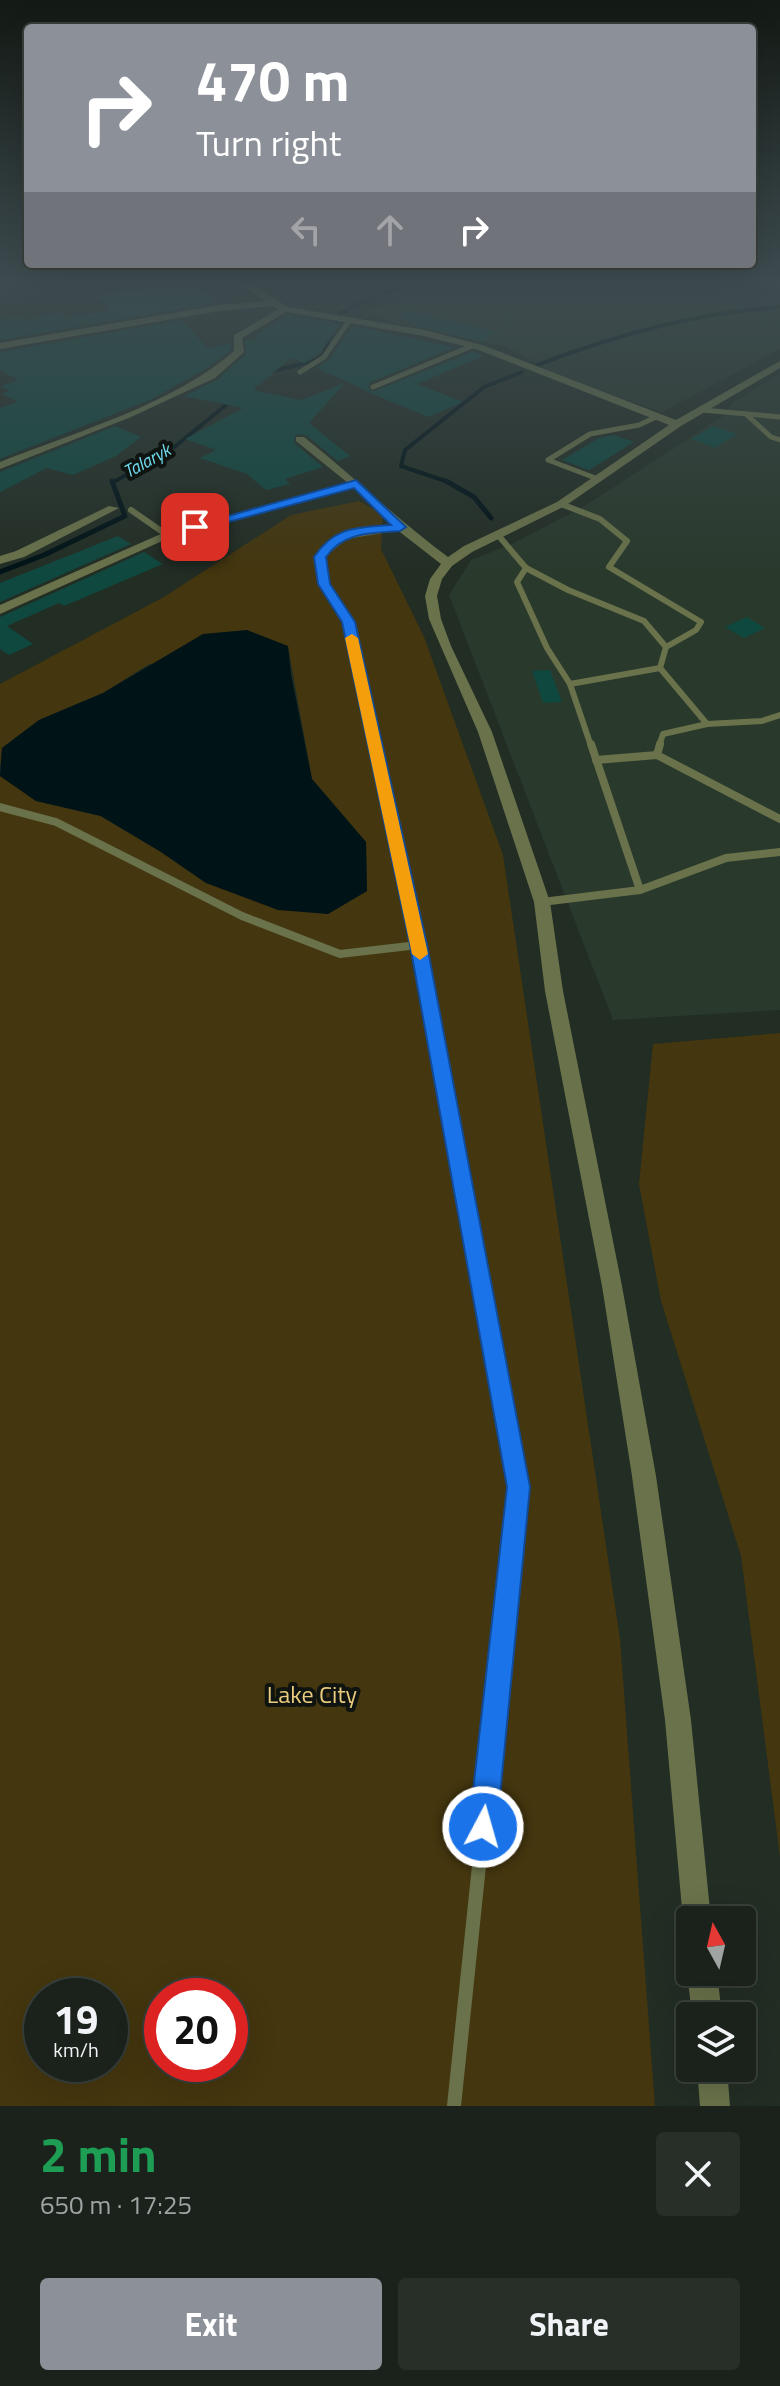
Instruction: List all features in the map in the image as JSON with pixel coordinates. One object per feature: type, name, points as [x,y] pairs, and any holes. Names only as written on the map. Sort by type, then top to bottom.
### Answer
[{"type":"street","points":[[0,466],[127,415],[211,376]]},
{"type":"street","points":[[550,376],[677,424]]},
{"type":"street","points":[[696,1906],[678,1720],[644,1476],[612,1286],[554,991],[542,902],[485,732],[435,619],[431,596],[436,579],[448,563],[468,549],[561,504],[677,424],[759,376]]},
{"type":"street","points":[[300,439],[356,484],[400,527],[448,563]]},
{"type":"street","points":[[0,610],[167,535],[356,484]]},
{"type":"street","points":[[0,560],[20,554],[113,508]]},
{"type":"street","points":[[713,2082],[715,2106]]},
{"type":"lane","points":[[373,387],[399,376]]},
{"type":"lane","points":[[702,410],[780,417]]},
{"type":"lane","points":[[746,414],[771,437],[780,440]]},
{"type":"lane","points":[[598,479],[548,460],[590,434],[639,425],[656,417]]},
{"type":"lane","points":[[561,504],[600,519],[627,541],[609,567],[701,622],[696,630],[666,647],[660,668]]},
{"type":"lane","points":[[131,510],[167,535]]},
{"type":"lane","points":[[400,527],[357,531],[330,542],[320,557],[324,584],[348,622],[418,945],[519,1487],[454,2106]]},
{"type":"lane","points":[[498,535],[526,568],[568,590],[644,621],[666,647]]},
{"type":"lane","points":[[526,568],[517,582],[547,648],[570,684],[640,890]]},
{"type":"lane","points":[[570,684],[660,668]]},
{"type":"lane","points":[[660,668],[707,724]]},
{"type":"lane","points":[[657,755],[663,734],[707,724],[762,721],[780,715]]},
{"type":"lane","points":[[596,760],[657,755],[780,819]]},
{"type":"lane","points":[[0,807],[56,822],[242,916],[340,954],[418,945]]},
{"type":"lane","points":[[542,902],[640,890],[711,860],[766,851],[780,852]]},
{"type":"shaded area","points":[[559,376],[729,376],[662,412]]},
{"type":"shaded area","points":[[775,376],[780,376],[780,1010],[613,1020],[449,595],[471,560],[512,544],[585,506],[725,415],[731,404]]},
{"type":"shaded area","points":[[247,630],[288,646],[312,779],[366,842],[367,891],[328,914],[278,910],[206,883],[101,816],[36,801],[0,776],[2,748],[39,720],[103,693],[203,634]]},
{"type":"green space","name":"Lake City","points":[[359,501],[383,514],[381,549],[424,637],[503,855],[620,1639],[655,2106],[0,2106],[0,776],[36,801],[100,816],[206,883],[328,914],[367,891],[366,842],[312,779],[288,646],[149,664],[103,693],[39,720],[2,748],[0,768],[0,684],[164,597],[291,515]]},
{"type":"green space","points":[[780,1033],[780,1857],[741,1556],[661,1301],[639,1184],[653,1044]]},
{"type":"building","points":[[11,376],[192,376],[152,399],[0,459],[0,408],[18,402],[2,394],[10,391],[1,386],[18,380]]},
{"type":"building","points":[[221,376],[269,376],[253,390],[301,400],[345,383],[309,423],[350,456],[338,461],[306,435],[296,434],[294,443],[323,467],[285,479],[290,484],[266,490],[247,474],[200,458],[216,450],[185,439],[243,408],[184,396]]},
{"type":"building","points":[[335,376],[385,376],[371,382],[368,387],[372,392],[411,376],[435,376],[417,384],[463,402],[429,417]]},
{"type":"building","points":[[115,426],[141,437],[116,456],[73,475],[47,468],[0,492],[0,472]]},
{"type":"building","points":[[713,426],[737,434],[715,448],[691,439]]},
{"type":"building","points":[[614,435],[634,442],[589,470],[562,460],[599,438]]},
{"type":"building","points":[[118,536],[131,544],[0,602],[0,583]]},
{"type":"building","points":[[144,552],[163,564],[64,606],[59,603],[7,626],[33,644],[9,655],[0,649],[0,617]]},
{"type":"building","points":[[747,617],[765,628],[744,638],[725,627]]},
{"type":"building","points":[[550,670],[562,702],[543,703],[532,671]]},
{"type":"waterway","points":[[447,482],[401,466],[405,450],[484,387],[511,376]]},
{"type":"waterway","name":"Talaryk","points":[[113,483],[173,448],[231,401]]},
{"type":"waterway","points":[[447,482],[474,497],[491,518]]},
{"type":"waterway","name":"Talaryk","points":[[0,572],[44,555],[125,516],[113,483]]},
{"type":"slow traffic","points":[[352,638],[420,954]]},
{"type":"route","points":[[195,527],[356,484],[400,527],[357,531],[330,542],[320,557],[324,584],[348,622],[418,945],[519,1487],[483,1827]]}]
